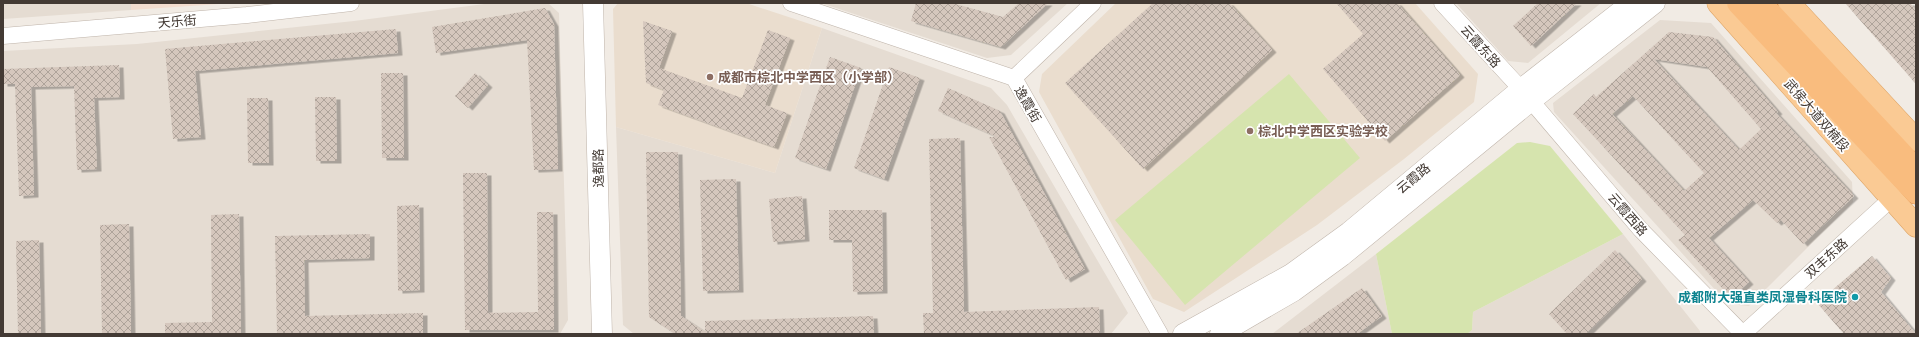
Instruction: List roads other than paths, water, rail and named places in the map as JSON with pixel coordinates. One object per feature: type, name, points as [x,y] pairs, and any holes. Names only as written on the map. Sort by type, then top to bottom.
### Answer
[{"type":"highway","points":[[1738,3],[1916,193]]},
{"type":"highway","points":[[1761,3],[1916,169]]},
{"type":"main road","name":"武侯大道双楠段","points":[[1718,3],[1916,226]]},
{"type":"main road","points":[[1789,3],[1916,140]]},
{"type":"street","name":"天乐街","points":[[3,36],[247,15],[352,3]]},
{"type":"street","name":"逸都路","points":[[593,3],[602,334]]},
{"type":"street","name":"逸霞街","points":[[791,3],[1014,78],[1160,334]]},
{"type":"street","points":[[1014,78],[1093,3]]},
{"type":"street","name":"云霞东路","points":[[1442,3],[1526,95]]},
{"type":"street","name":"云霞路","points":[[1183,334],[1291,274],[1355,227],[1526,95],[1631,3]]},
{"type":"street","points":[[1220,334],[1294,291],[1342,256],[1526,95],[1655,3]]},
{"type":"street","name":"云霞西路","points":[[1526,95],[1641,230],[1743,334]]},
{"type":"street","name":"双丰东路","points":[[1743,334],[1891,199]]},
{"type":"place","name":"成都市棕北中学西区（小学部）","points":[[710,77]]},
{"type":"place","name":"棕北中学西区实验学校","points":[[1250,131]]},
{"type":"place","name":"成都附大强直类凤湿骨科医院","points":[[1855,297]]}]
